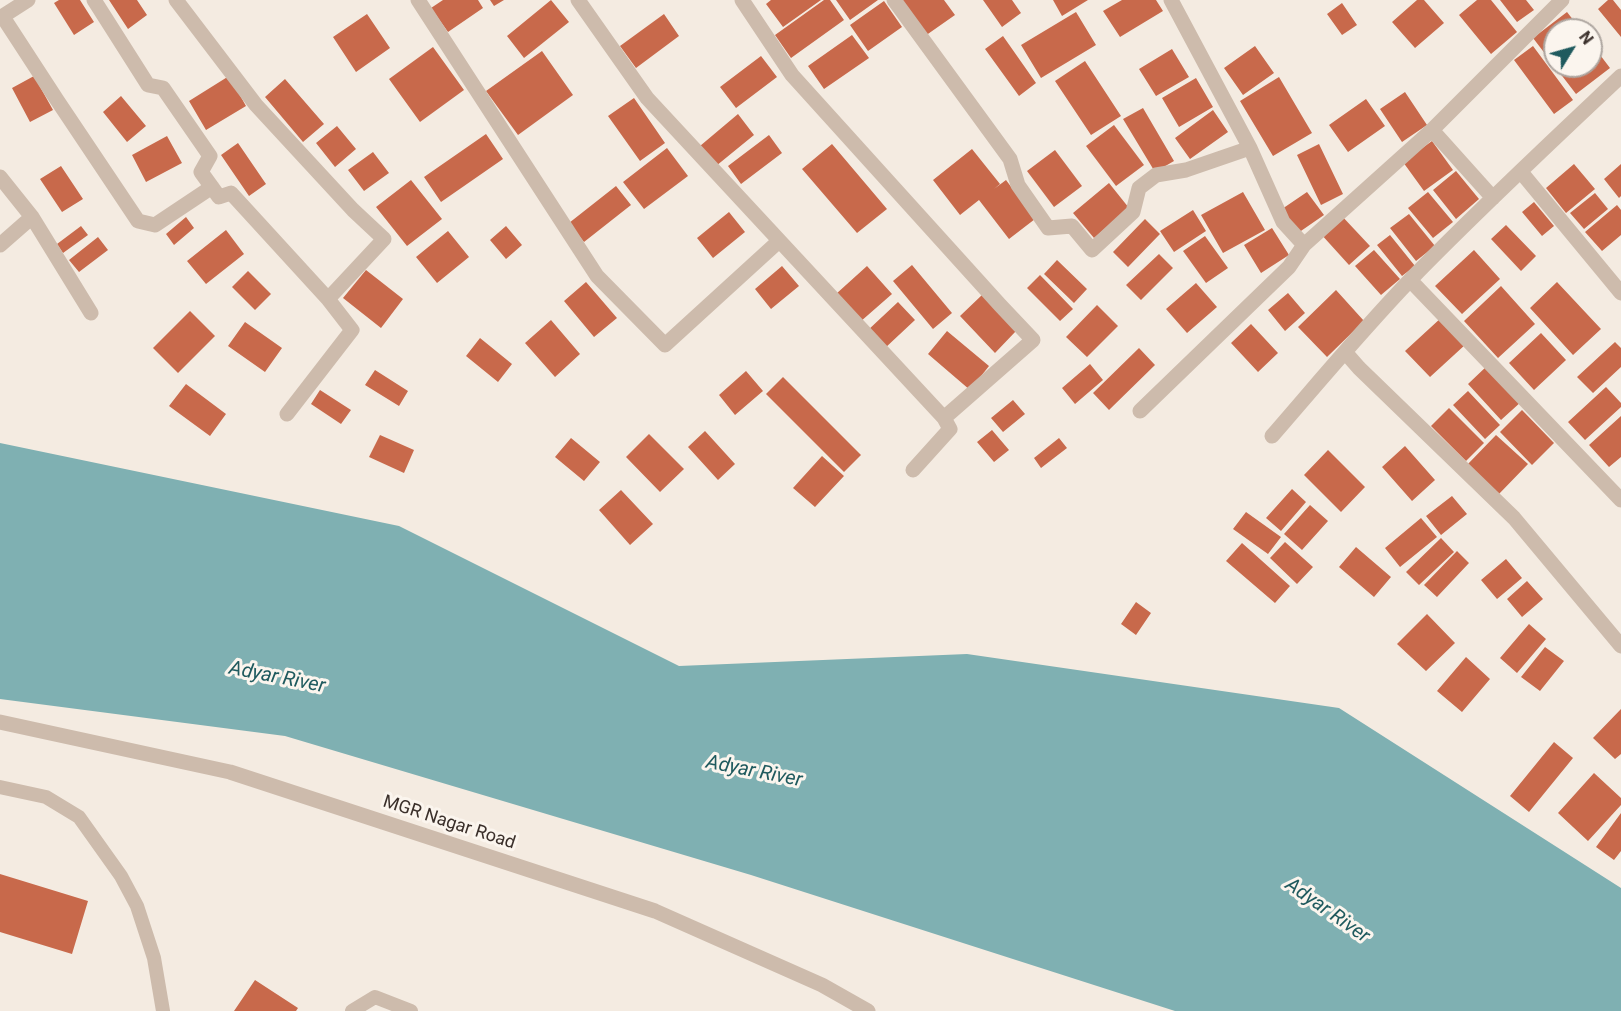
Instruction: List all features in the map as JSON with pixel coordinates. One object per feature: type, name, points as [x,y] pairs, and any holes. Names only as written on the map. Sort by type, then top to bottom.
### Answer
[{"type":"street","points":[[28,0],[2,18],[138,221],[155,225],[212,187]]},
{"type":"street","points":[[94,0],[148,85],[163,87],[210,156],[201,172],[219,197],[231,193],[328,299],[352,330],[287,414]]},
{"type":"street","points":[[176,0],[256,105],[353,210],[384,238],[328,299]]},
{"type":"street","points":[[418,0],[597,276],[665,345],[779,241]]},
{"type":"street","points":[[578,0],[647,98],[944,418],[950,429],[913,470]]},
{"type":"street","points":[[742,0],[792,75],[1033,340],[944,418]]},
{"type":"street","points":[[894,0],[1010,159],[1018,185],[1048,228],[1072,226],[1092,249],[1132,212],[1139,188],[1156,175],[1185,170],[1250,148]]},
{"type":"street","points":[[1171,0],[1250,148],[1283,222],[1305,245]]},
{"type":"street","points":[[1140,411],[1289,267],[1305,245],[1432,130],[1563,0]]},
{"type":"street","points":[[1272,436],[1410,280],[1621,76]]},
{"type":"street","points":[[1432,130],[1493,198]]},
{"type":"street","points":[[1521,171],[1621,292]]},
{"type":"street","points":[[0,177],[32,217],[91,313]]},
{"type":"street","points":[[0,245],[32,217]]},
{"type":"street","points":[[1410,280],[1621,500]]},
{"type":"street","points":[[1345,352],[1514,518],[1621,646]]},
{"type":"street","name":"MGR Nagar Road","points":[[0,722],[230,772],[655,911],[822,985],[868,1011]]},
{"type":"lane","points":[[0,787],[46,797],[79,818],[86,827],[121,876],[138,906],[154,958],[163,1011]]},
{"type":"lane","points":[[352,1011],[375,997],[411,1011]]},
{"type":"water","name":"Adyar River","points":[[0,443],[399,526],[679,666],[967,654],[1339,708],[1621,888],[1621,1011],[1175,1011],[751,875],[285,736],[0,699]]},
{"type":"building","points":[[59,0],[80,0],[94,22],[74,35],[54,3]]},
{"type":"building","points":[[109,0],[137,0],[147,15],[128,29]]},
{"type":"building","points":[[443,0],[478,0],[483,8],[448,32],[431,8]]},
{"type":"building","points":[[490,0],[504,0],[494,6]]},
{"type":"building","points":[[551,0],[569,22],[524,58],[507,36]]},
{"type":"building","points":[[771,0],[821,0],[783,27],[766,4]]},
{"type":"building","points":[[824,0],[830,0],[844,20],[791,58],[775,35]]},
{"type":"building","points":[[836,0],[878,0],[850,20]]},
{"type":"building","points":[[903,0],[944,0],[955,15],[925,36],[901,2]]},
{"type":"building","points":[[983,0],[1012,0],[1021,13],[1002,27]]},
{"type":"building","points":[[1053,0],[1088,0],[1062,16]]},
{"type":"building","points":[[1122,0],[1156,0],[1163,11],[1120,37],[1103,11]]},
{"type":"building","points":[[1417,0],[1424,0],[1444,23],[1415,48],[1392,22]]},
{"type":"building","points":[[1477,0],[1491,0],[1517,32],[1491,54],[1459,15]]},
{"type":"building","points":[[1500,0],[1526,0],[1534,10],[1517,22]]},
{"type":"building","points":[[1608,0],[1613,0],[1621,10],[1621,37],[1598,9]]},
{"type":"building","points":[[884,1],[902,27],[868,51],[850,25]]},
{"type":"building","points":[[1342,3],[1357,25],[1342,35],[1327,14]]},
{"type":"building","points":[[1076,12],[1096,45],[1041,78],[1021,45]]},
{"type":"building","points":[[1567,12],[1572,18],[1559,18]]},
{"type":"building","points":[[367,14],[390,48],[356,72],[333,37]]},
{"type":"building","points":[[664,14],[679,36],[636,68],[620,46]]},
{"type":"building","points":[[1543,30],[1543,51],[1533,38]]},
{"type":"building","points":[[852,35],[869,58],[824,89],[808,66]]},
{"type":"building","points":[[1003,36],[1036,83],[1019,96],[985,49]]},
{"type":"building","points":[[1255,46],[1274,73],[1243,95],[1224,68]]},
{"type":"building","points":[[1533,46],[1543,60],[1543,78],[1557,78],[1573,100],[1554,114],[1514,60]]},
{"type":"building","points":[[433,47],[464,90],[420,122],[389,79]]},
{"type":"building","points":[[1172,49],[1189,77],[1156,96],[1139,69]]},
{"type":"building","points":[[542,51],[573,95],[518,135],[486,91]]},
{"type":"building","points":[[761,56],[777,77],[736,108],[720,87]]},
{"type":"building","points":[[1603,59],[1610,68],[1603,73]]},
{"type":"building","points":[[1085,61],[1121,116],[1091,135],[1055,81]]},
{"type":"building","points":[[34,76],[53,110],[30,122],[12,88]]},
{"type":"building","points":[[229,76],[246,106],[206,130],[189,101]]},
{"type":"building","points":[[1279,77],[1312,133],[1273,156],[1240,101]]},
{"type":"building","points":[[1196,78],[1213,107],[1179,127],[1162,98]]},
{"type":"building","points":[[1564,78],[1597,78],[1576,94]]},
{"type":"building","points":[[285,79],[324,124],[303,142],[265,97]]},
{"type":"building","points":[[1405,92],[1427,125],[1402,142],[1380,109]]},
{"type":"building","points":[[121,96],[146,126],[127,142],[103,112]]},
{"type":"building","points":[[634,98],[665,143],[640,161],[608,116]]},
{"type":"building","points":[[1366,99],[1385,126],[1348,152],[1329,125]]},
{"type":"building","points":[[1143,108],[1174,161],[1155,172],[1123,119]]},
{"type":"building","points":[[1213,110],[1228,132],[1190,159],[1175,138]]},
{"type":"building","points":[[738,114],[754,135],[716,166],[700,146]]},
{"type":"building","points":[[1114,125],[1144,165],[1116,186],[1086,146]]},
{"type":"building","points":[[337,126],[356,149],[335,167],[316,143]]},
{"type":"building","points":[[486,134],[503,159],[441,202],[424,177]]},
{"type":"building","points":[[769,135],[782,153],[741,184],[728,166]]},
{"type":"building","points":[[167,136],[182,163],[146,182],[132,155]]},
{"type":"building","points":[[1432,141],[1453,170],[1424,191],[1403,162]]},
{"type":"building","points":[[238,143],[266,184],[249,196],[221,155]]},
{"type":"building","points":[[832,144],[887,209],[857,233],[802,169]]},
{"type":"building","points":[[1319,144],[1343,194],[1321,205],[1297,155]]},
{"type":"building","points":[[667,148],[688,176],[644,209],[623,182]]},
{"type":"building","points":[[972,149],[1000,184],[994,189],[1006,180],[1035,219],[1009,239],[979,200],[960,215],[933,180]]},
{"type":"building","points":[[1055,150],[1082,186],[1054,207],[1027,171]]},
{"type":"building","points":[[373,152],[389,173],[364,191],[348,170]]},
{"type":"building","points":[[1574,164],[1595,189],[1566,213],[1546,188]]},
{"type":"building","points":[[1621,164],[1621,196],[1619,198],[1604,179]]},
{"type":"building","points":[[61,166],[83,199],[62,212],[40,179]]},
{"type":"building","points":[[1456,171],[1479,199],[1456,219],[1433,190]]},
{"type":"building","points":[[411,180],[442,219],[407,246],[376,207]]},
{"type":"building","points":[[1109,183],[1129,208],[1094,238],[1073,213]]},
{"type":"building","points":[[616,186],[631,205],[584,242],[569,223]]},
{"type":"building","points":[[1243,192],[1265,230],[1223,253],[1201,215]]},
{"type":"building","points":[[1307,192],[1324,215],[1298,233],[1282,209]]},
{"type":"building","points":[[1428,192],[1453,222],[1433,238],[1408,208]]},
{"type":"building","points":[[1595,193],[1608,209],[1584,229],[1570,213]]},
{"type":"building","points":[[1534,202],[1554,226],[1542,236],[1522,212]]},
{"type":"building","points":[[1617,205],[1621,210],[1621,235],[1602,251],[1585,232]]},
{"type":"building","points":[[1193,210],[1206,231],[1174,252],[1160,231]]},
{"type":"building","points":[[729,212],[745,232],[713,258],[697,238]]},
{"type":"building","points":[[1340,214],[1370,246],[1349,265],[1320,233]]},
{"type":"building","points":[[1409,214],[1435,246],[1416,261],[1390,228]]},
{"type":"building","points":[[186,217],[194,228],[174,245],[166,234]]},
{"type":"building","points":[[1145,219],[1160,234],[1128,267],[1113,252]]},
{"type":"building","points":[[1506,225],[1536,256],[1521,271],[1491,239]]},
{"type":"building","points":[[81,226],[88,235],[63,253],[57,244]]},
{"type":"building","points":[[506,226],[522,245],[506,259],[490,240]]},
{"type":"building","points":[[1272,228],[1289,255],[1261,273],[1244,245]]},
{"type":"building","points":[[226,230],[244,254],[206,284],[187,261]]},
{"type":"building","points":[[448,231],[469,257],[437,283],[416,257]]},
{"type":"building","points":[[1390,235],[1415,266],[1402,276],[1377,245]]},
{"type":"building","points":[[1205,236],[1228,268],[1206,283],[1183,251]]},
{"type":"building","points":[[98,237],[108,250],[79,272],[69,260]]},
{"type":"building","points":[[1374,250],[1400,279],[1381,295],[1355,266]]},
{"type":"building","points":[[1474,250],[1500,279],[1462,314],[1435,286]]},
{"type":"building","points":[[1159,254],[1173,268],[1141,300],[1126,285]]},
{"type":"building","points":[[1057,260],[1087,289],[1074,303],[1044,274]]},
{"type":"building","points":[[912,265],[952,313],[933,329],[893,281]]},
{"type":"building","points":[[782,266],[799,286],[771,309],[755,289]]},
{"type":"building","points":[[867,266],[892,294],[860,322],[836,294]]},
{"type":"building","points":[[366,270],[403,299],[381,328],[343,298]]},
{"type":"building","points":[[248,271],[271,294],[255,310],[232,287]]},
{"type":"building","points":[[1040,275],[1073,309],[1060,321],[1027,288]]},
{"type":"building","points":[[586,282],[617,318],[594,337],[564,301]]},
{"type":"building","points":[[1557,282],[1601,329],[1573,355],[1530,308]]},
{"type":"building","points":[[1196,283],[1217,307],[1187,333],[1166,309]]},
{"type":"building","points":[[1501,286],[1535,324],[1498,358],[1464,321]]},
{"type":"building","points":[[1336,290],[1364,321],[1327,357],[1298,327]]},
{"type":"building","points":[[1288,293],[1305,313],[1285,331],[1268,310]]},
{"type":"building","points":[[982,295],[1016,331],[995,353],[960,316]]},
{"type":"building","points":[[898,302],[915,320],[884,349],[867,331]]},
{"type":"building","points":[[1097,305],[1118,326],[1087,357],[1066,337]]},
{"type":"building","points":[[190,311],[215,336],[178,373],[153,348]]},
{"type":"building","points":[[1442,317],[1466,344],[1430,377],[1405,351]]},
{"type":"building","points":[[551,320],[580,354],[555,377],[525,343]]},
{"type":"building","points":[[245,322],[282,348],[265,372],[228,346]]},
{"type":"building","points":[[1251,324],[1278,353],[1258,372],[1231,343]]},
{"type":"building","points":[[947,331],[989,366],[970,390],[928,354]]},
{"type":"building","points":[[1541,333],[1566,360],[1534,390],[1509,363]]},
{"type":"building","points":[[480,338],[512,364],[498,382],[466,356]]},
{"type":"building","points":[[1615,342],[1621,348],[1621,367],[1593,393],[1577,377]]},
{"type":"building","points":[[1139,348],[1155,365],[1109,410],[1093,393]]},
{"type":"building","points":[[1090,364],[1103,380],[1075,404],[1062,388]]},
{"type":"building","points":[[1488,365],[1522,401],[1501,420],[1468,384]]},
{"type":"building","points":[[375,370],[408,391],[399,406],[365,385]]},
{"type":"building","points":[[746,371],[763,391],[735,415],[719,395]]},
{"type":"building","points":[[783,377],[861,455],[844,472],[766,394]]},
{"type":"building","points":[[186,384],[226,414],[210,436],[169,406]]},
{"type":"building","points":[[1606,387],[1621,403],[1621,407],[1585,440],[1568,422]]},
{"type":"building","points":[[320,390],[351,410],[341,424],[311,404]]},
{"type":"building","points":[[1468,391],[1500,425],[1485,439],[1453,405]]},
{"type":"building","points":[[1013,400],[1025,414],[1003,432],[991,418]]},
{"type":"building","points":[[1449,408],[1484,443],[1466,461],[1431,426]]},
{"type":"building","points":[[1522,410],[1554,443],[1532,465],[1500,432]]},
{"type":"building","points":[[1621,416],[1621,457],[1609,467],[1589,445]]},
{"type":"building","points":[[992,430],[1009,450],[994,462],[977,442]]},
{"type":"building","points":[[705,431],[735,464],[718,480],[688,447]]},
{"type":"building","points":[[649,434],[684,469],[660,492],[626,457]]},
{"type":"building","points":[[380,435],[414,450],[404,473],[369,457]]},
{"type":"building","points":[[1496,435],[1528,464],[1498,495],[1467,465]]},
{"type":"building","points":[[571,438],[600,462],[584,481],[555,457]]},
{"type":"building","points":[[1059,438],[1067,448],[1041,468],[1034,458]]},
{"type":"building","points":[[1405,446],[1435,480],[1412,501],[1382,467]]},
{"type":"building","points":[[1328,450],[1365,487],[1341,512],[1304,475]]},
{"type":"building","points":[[822,456],[844,476],[815,507],[793,488]]},
{"type":"building","points":[[1292,489],[1306,502],[1281,531],[1266,518]]},
{"type":"building","points":[[621,490],[653,524],[630,545],[599,510]]},
{"type":"building","points":[[1452,496],[1467,514],[1441,535],[1426,516]]},
{"type":"building","points":[[1310,505],[1328,521],[1302,550],[1284,534]]},
{"type":"building","points":[[1246,512],[1281,537],[1268,554],[1233,529]]},
{"type":"building","points":[[1421,518],[1437,537],[1400,567],[1385,548]]},
{"type":"building","points":[[1441,538],[1454,552],[1419,585],[1406,572]]},
{"type":"building","points":[[1285,542],[1313,567],[1297,584],[1270,558]]},
{"type":"building","points":[[1242,543],[1290,586],[1275,603],[1226,561]]},
{"type":"building","points":[[1356,547],[1391,577],[1374,597],[1339,567]]},
{"type":"building","points":[[1457,551],[1469,563],[1437,597],[1424,585]]},
{"type":"building","points":[[1506,559],[1522,578],[1497,599],[1481,580]]},
{"type":"building","points":[[1527,581],[1543,599],[1522,617],[1507,599]]},
{"type":"building","points":[[1136,602],[1151,613],[1136,635],[1121,624]]},
{"type":"building","points":[[1427,614],[1455,643],[1426,671],[1397,644]]},
{"type":"building","points":[[1529,624],[1546,639],[1517,673],[1500,658]]},
{"type":"building","points":[[1545,647],[1564,661],[1540,691],[1521,677]]},
{"type":"building","points":[[1466,657],[1490,679],[1462,712],[1437,691]]},
{"type":"building","points":[[1621,709],[1621,754],[1615,759],[1593,738]]},
{"type":"building","points":[[1554,742],[1573,758],[1529,812],[1510,796]]},
{"type":"building","points":[[1594,773],[1621,798],[1621,805],[1588,841],[1558,813]]},
{"type":"building","points":[[1621,813],[1621,851],[1614,860],[1596,847]]},
{"type":"building","points":[[0,874],[88,901],[72,954],[0,932]]},
{"type":"building","points":[[255,980],[298,1008],[296,1011],[234,1011]]}]
